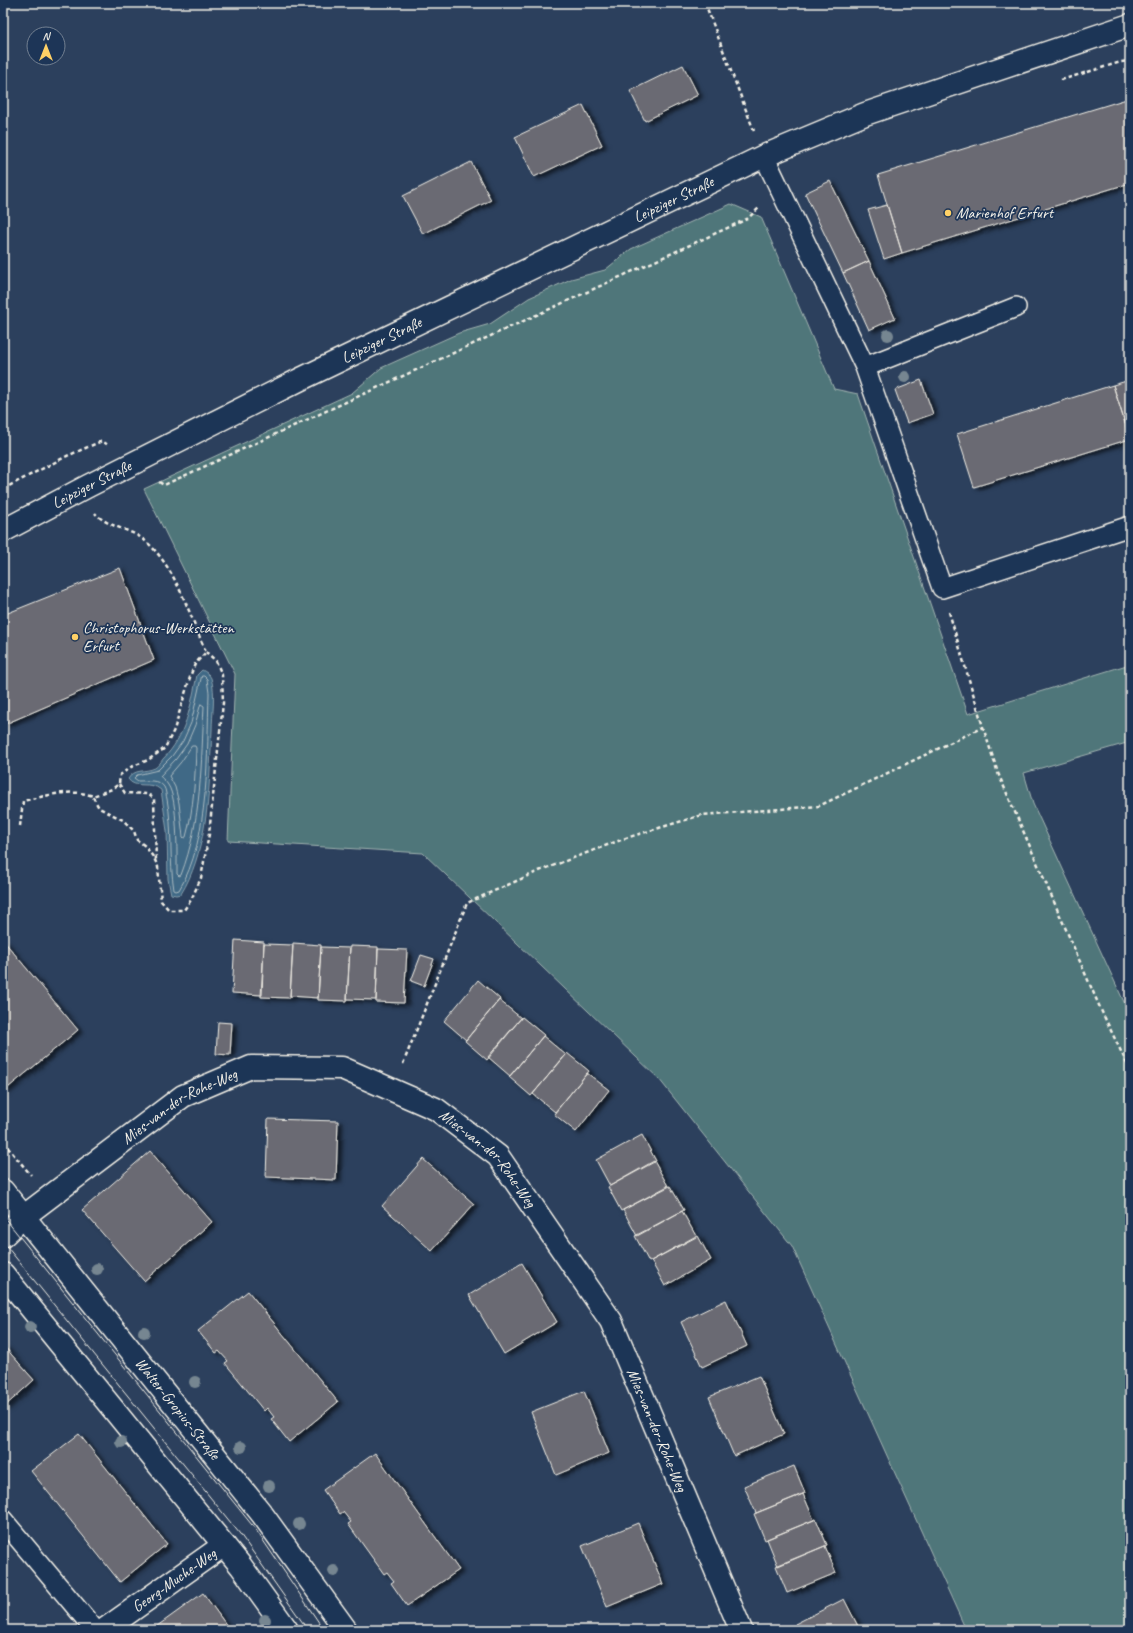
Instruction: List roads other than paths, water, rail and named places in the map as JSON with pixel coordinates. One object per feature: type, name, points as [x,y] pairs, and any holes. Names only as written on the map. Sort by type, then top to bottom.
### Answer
[{"type":"street","name":"Leipziger Straße","points":[[3,531],[94,482],[301,379],[764,156],[865,114],[1130,25]]},
{"type":"street","name":"Mies-van-der-Rohe-Weg","points":[[3,1236],[23,1217],[183,1096],[251,1067],[342,1068],[436,1109],[498,1156],[611,1320],[741,1630]]},
{"type":"street","name":"Walter-Gropius-Straße","points":[[3,1191],[262,1514],[346,1630]]},
{"type":"street","points":[[3,1274],[241,1566],[287,1630]]},
{"type":"street","name":"Georg-Muche-Weg","points":[[104,1630],[224,1545]]},
{"type":"lane","points":[[764,156],[865,367],[942,588],[1130,526]]},
{"type":"lane","points":[[865,367],[1016,307]]},
{"type":"lane","points":[[3,1520],[95,1630]]},
{"type":"water","points":[[202,670],[211,678],[213,691],[208,804],[196,862],[181,894],[176,895],[171,894],[168,879],[167,831],[161,790],[157,787],[135,784],[128,779],[134,773],[155,768],[171,750],[186,720],[190,709],[197,675]]},
{"type":"tram line","points":[[3,1216],[256,1530],[324,1630]]},
{"type":"tram line","points":[[3,1242],[240,1534],[308,1630]]},
{"type":"place","name":"Marienhof Erfurt","points":[[948,213]]},
{"type":"place","name":"Christophorus-Werkstätten Erfurt","points":[[75,637]]}]
